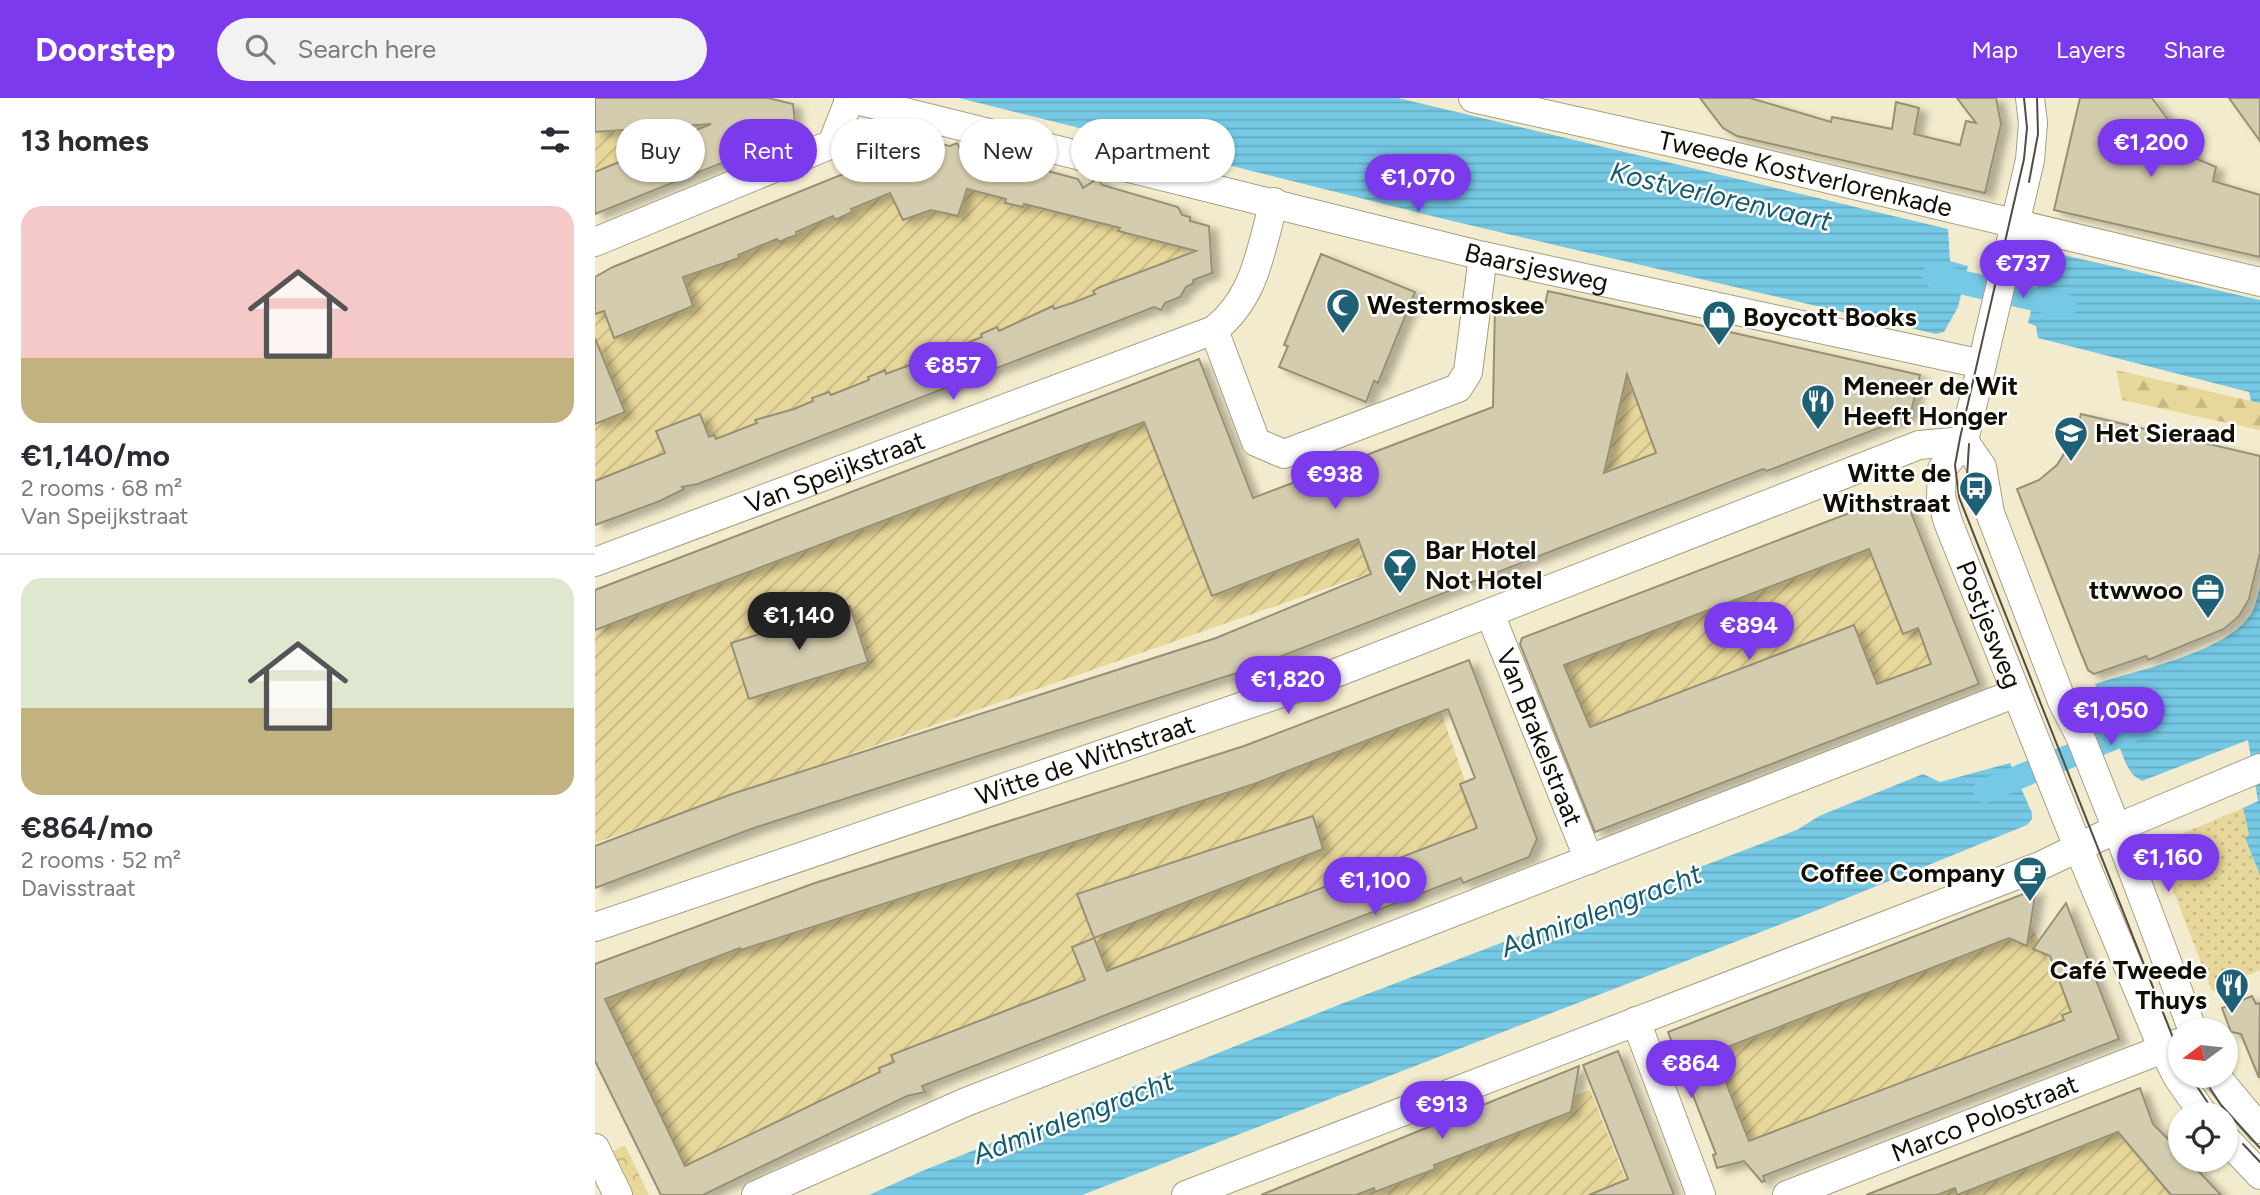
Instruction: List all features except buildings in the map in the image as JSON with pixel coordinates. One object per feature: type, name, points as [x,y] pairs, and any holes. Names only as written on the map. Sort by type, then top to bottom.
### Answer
[{"type":"street","name":"Baarsjesweg","points":[[849,98],[1483,256],[1982,364]]},
{"type":"street","points":[[595,242],[832,144],[849,98]]},
{"type":"street","name":"Tweede Kostverlorenkade","points":[[1473,98],[1586,111],[1720,153],[2260,282]]},
{"type":"street","name":"Postjesweg","points":[[2030,98],[2033,123],[2030,160],[1964,440],[1942,469],[1941,497],[2056,792],[2099,838],[2187,1018]]},
{"type":"street","name":"Van Speijkstraat","points":[[595,562],[1214,330],[1233,315],[1249,289],[1274,202]]},
{"type":"street","points":[[1214,330],[1256,442],[1284,454],[1458,388],[1468,372],[1483,256]]},
{"type":"street","name":"Postjesweg","points":[[1964,440],[1982,467],[1990,513],[2062,701],[2096,776],[2099,838],[2168,1035]]},
{"type":"street","name":"Witte de Withstraat","points":[[595,927],[1305,685],[1919,445],[1964,440]]},
{"type":"street","name":"Van Brakelstraat","points":[[1490,614],[1590,860]]},
{"type":"street","points":[[756,1195],[967,1102],[2016,693]]},
{"type":"street","points":[[1186,1195],[2040,866],[2251,772]]},
{"type":"street","points":[[1636,1021],[1701,1195]]},
{"type":"street","name":"Marco Polostraat","points":[[1787,1195],[2168,1048]]},
{"type":"street","points":[[2226,1088],[2260,1129]]},
{"type":"street","points":[[595,1149],[618,1195]]},
{"type":"street","points":[[2238,1152],[2260,1175]]},
{"type":"green space","points":[[595,98],[741,119],[719,119],[719,143],[705,148],[705,119],[616,119],[616,178],[595,185]]},
{"type":"green space","points":[[945,178],[1200,252],[595,490],[595,309],[905,182],[945,182]]},
{"type":"green space","points":[[1517,327],[1873,398],[595,843],[595,617],[1158,398],[1250,530],[1504,433]]},
{"type":"green space","points":[[2116,370],[2260,403],[2260,430],[2122,400]]},
{"type":"green space","points":[[1877,536],[1944,661],[1603,801],[1550,663]]},
{"type":"green space","points":[[1438,703],[1485,839],[679,1173],[598,989]]},
{"type":"green space","points":[[2243,808],[2249,835],[2245,838],[2260,875],[2260,970],[2212,991],[2158,851],[2167,840]]},
{"type":"green space","points":[[2030,922],[2079,1025],[1738,1155],[1697,1053]]},
{"type":"green space","points":[[1590,1090],[1632,1195],[1304,1195]]},
{"type":"green space","points":[[2111,1122],[2183,1195],[1940,1195]]},
{"type":"green space","points":[[625,1145],[649,1195],[627,1195],[607,1154]]},
{"type":"water","points":[[959,98],[1398,98],[1948,229],[1950,261],[1968,266],[1958,307],[1944,332],[1936,334],[1448,220],[1235,167],[1235,119],[1071,119],[1071,126],[1057,122],[1057,119],[1043,119]]},
{"type":"water","points":[[2059,254],[2260,300],[2260,403],[2251,401],[2249,392],[2038,338],[2036,326],[2028,323],[2038,282],[2052,256]]},
{"type":"water","points":[[2260,586],[2260,875],[2245,838],[2249,835],[2243,808],[2258,801],[2248,740],[2142,781],[2133,775],[2126,764],[2095,684],[2181,658],[2224,638],[2241,626],[2252,612]]},
{"type":"water","points":[[2010,763],[2032,813],[2032,819],[2027,825],[1815,911],[1082,1195],[869,1195],[922,1171],[1341,1004],[1797,830],[1819,816],[1923,774],[1940,782]]},
{"type":"waterway","name":"Kostverlorenvaart","points":[[1934,276],[2065,306]]},
{"type":"waterway","name":"Admiralengracht","points":[[1985,791],[2145,725]]},
{"type":"tram line","points":[[2024,98],[2027,128],[2024,159],[1960,438],[1955,465],[1959,497],[2168,1025]]},
{"type":"tram line","points":[[2029,182],[2038,134],[2037,98]]},
{"type":"tram line","points":[[1969,444],[1967,477],[1975,513]]},
{"type":"tram line","points":[[2198,1088],[2207,1102]]},
{"type":"tram line","points":[[2210,1088],[2221,1105],[2260,1148]]},
{"type":"tram line","points":[[2243,1144],[2260,1162]]},
{"type":"place","name":"Westermoskee","points":[[1343,335]]},
{"type":"place","name":"Boycott Books","points":[[1719,347]]},
{"type":"place","name":"Meneer de Wit Heeft Honger","points":[[1818,431]]},
{"type":"place","name":"Het Sieraad","points":[[2071,463]]},
{"type":"place","name":"Witte de Withstraat","points":[[1976,518]]},
{"type":"place","name":"Bar Hotel Not Hotel","points":[[1400,595]]},
{"type":"place","name":"ttwwoo","points":[[2208,620]]},
{"type":"place","name":"Coffee Company","points":[[2030,903]]},
{"type":"place","name":"Café Tweede Thuys","points":[[2232,1015]]}]
